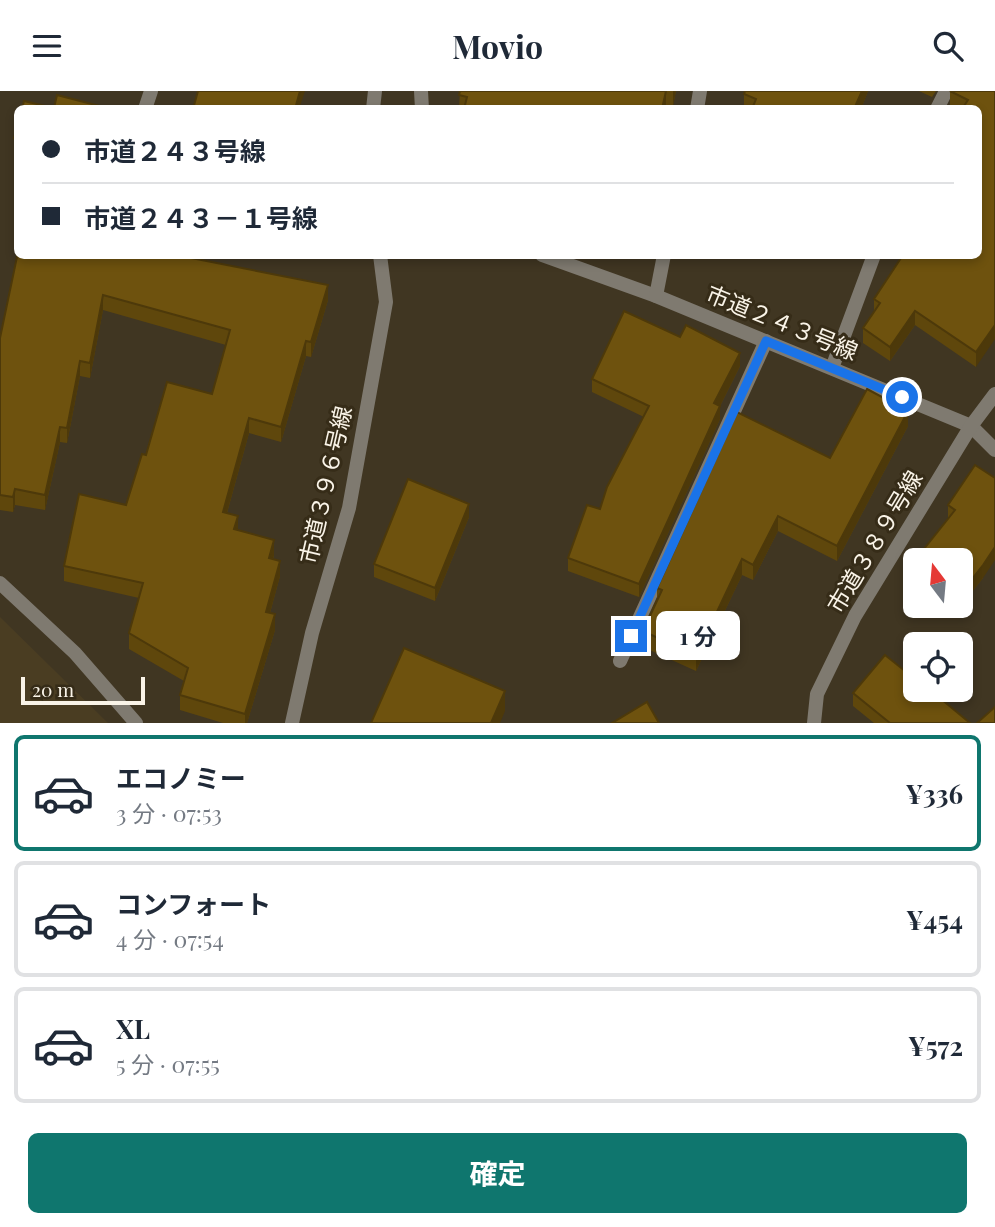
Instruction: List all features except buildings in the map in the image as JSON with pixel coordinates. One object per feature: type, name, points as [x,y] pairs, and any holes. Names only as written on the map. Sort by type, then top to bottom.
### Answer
[{"type":"street","name":"市道３９６号線","points":[[292,723],[312,633],[349,508],[386,302],[381,259]]},
{"type":"street","name":"市道２４３号線","points":[[552,259],[656,296],[971,426],[995,450]]},
{"type":"street","points":[[656,296],[663,259]]},
{"type":"street","points":[[832,369],[873,259]]},
{"type":"street","points":[[620,661],[766,341]]},
{"type":"street","name":"市道３８９号線","points":[[814,723],[817,694],[855,616],[971,426],[995,394]]},
{"type":"street","points":[[0,583],[75,653],[136,723]]},
{"type":"shaded area","points":[[0,617],[108,723],[0,723]]},
{"type":"route","points":[[631,636],[766,341],[902,397]]}]
